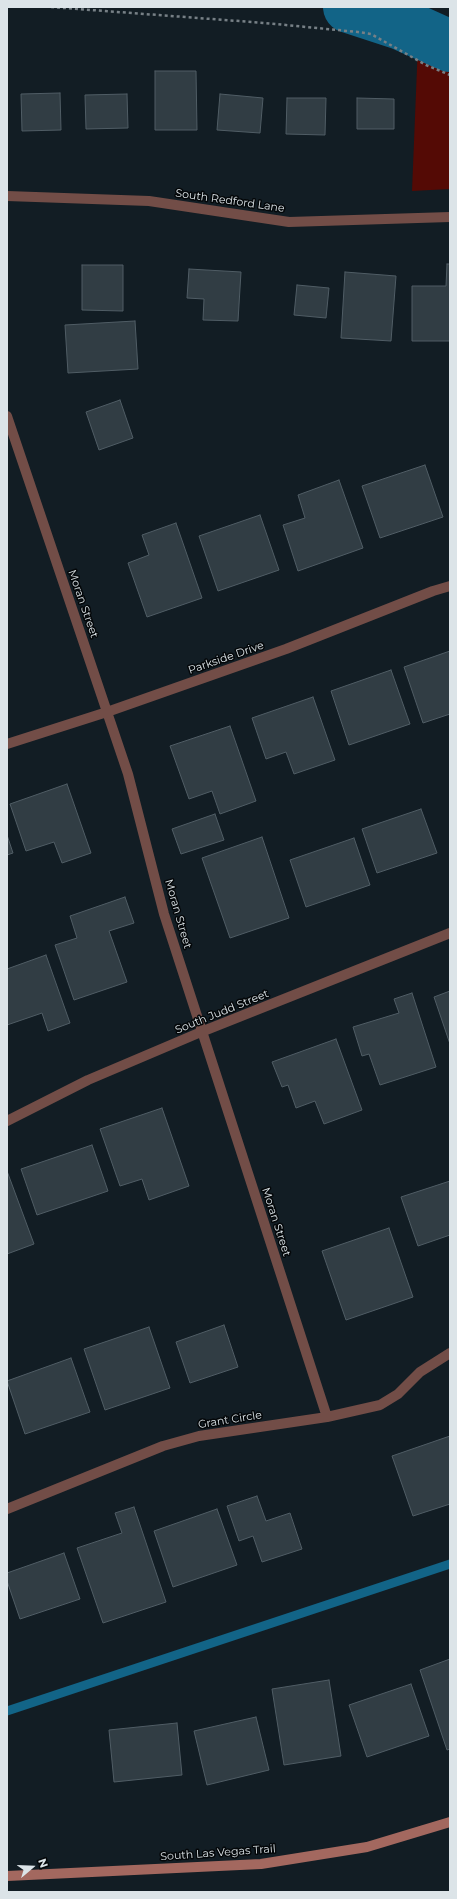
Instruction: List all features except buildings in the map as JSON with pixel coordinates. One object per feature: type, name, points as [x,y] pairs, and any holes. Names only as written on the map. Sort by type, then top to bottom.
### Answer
[{"type":"main road","name":"South Las Vegas Trail","points":[[7,1876],[261,1864],[367,1847],[450,1822]]},
{"type":"street","name":"South Redford Lane","points":[[7,196],[149,202],[289,222],[450,217]]},
{"type":"street","name":"Moran Street","points":[[7,416],[128,774],[164,914],[327,1417]]},
{"type":"street","name":"Parkside Drive","points":[[7,744],[107,712],[286,649],[433,591],[450,586]]},
{"type":"street","name":"South Judd Street","points":[[7,1121],[88,1080],[201,1032],[450,933]]},
{"type":"street","name":"Grant Circle","points":[[7,1508],[163,1446],[199,1436],[327,1417],[380,1405],[398,1394],[420,1372],[450,1353]]},
{"type":"path","points":[[51,7],[265,23],[371,34],[426,65],[450,75]]},
{"type":"shaded area","points":[[418,43],[450,47],[450,189],[412,191]]},
{"type":"waterway","points":[[349,7],[401,24],[450,46]]},
{"type":"waterway","points":[[7,1711],[450,1564]]}]
